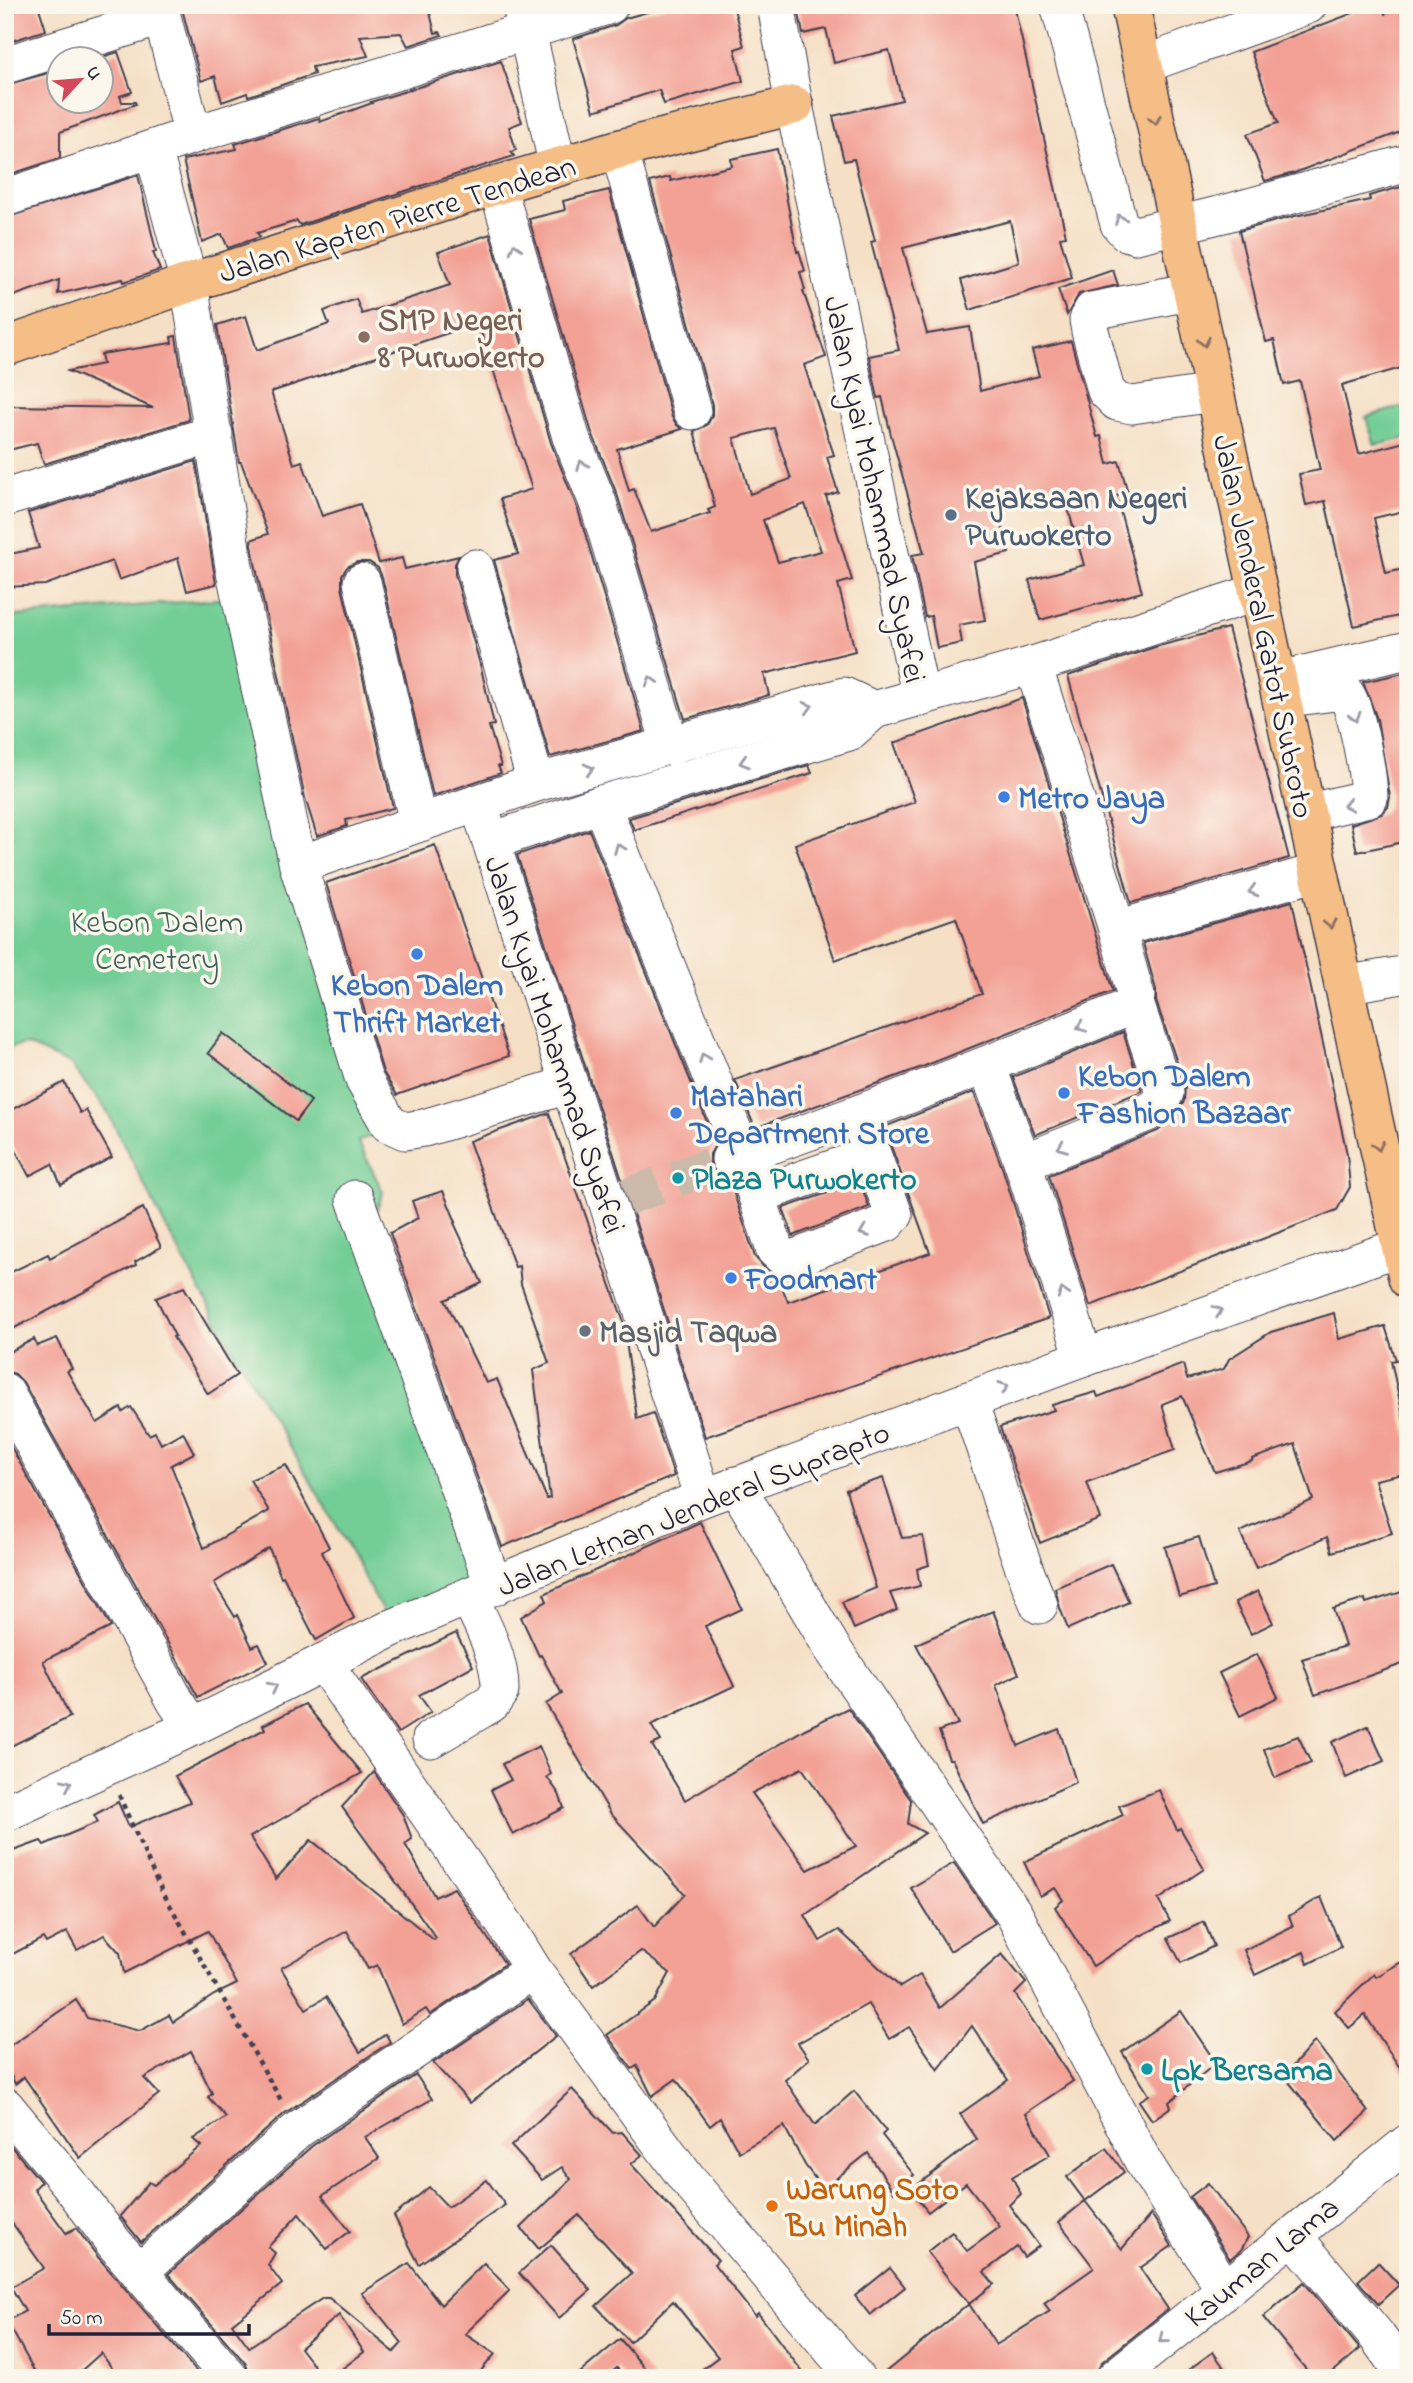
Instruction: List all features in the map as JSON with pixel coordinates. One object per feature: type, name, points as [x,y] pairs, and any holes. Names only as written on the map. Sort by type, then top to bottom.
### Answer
[{"type":"main road","name":"Jalan Jenderal Gatot Subroto","points":[[1130,5],[1318,872],[1405,1257]]},
{"type":"main road","name":"Jalan Kapten Pierre Tendean","points":[[5,347],[189,283],[497,185],[619,149],[794,105]]},
{"type":"street","points":[[5,198],[153,149],[524,18],[610,5]]},
{"type":"street","name":"Jalan Kyai Mohammad Syafei","points":[[775,5],[921,698],[874,710],[849,732],[601,804],[492,841],[568,1085],[615,1201],[720,1492],[832,1648],[1014,1914],[1144,2163],[1225,2290]]},
{"type":"street","points":[[1059,5],[1119,224],[1126,232],[1136,235],[1178,225],[1408,163]]},
{"type":"street","points":[[1143,65],[1308,5]]},
{"type":"street","points":[[5,65],[160,11],[193,135]]},
{"type":"street","points":[[524,18],[558,167]]},
{"type":"street","points":[[153,149],[189,283],[234,567],[298,864],[364,1080],[389,1124],[405,1131],[424,1128],[568,1085]]},
{"type":"street","points":[[619,149],[692,411]]},
{"type":"street","points":[[497,185],[571,437],[598,503],[671,747]]},
{"type":"street","points":[[1193,291],[1093,312],[1088,320],[1090,331],[1106,391],[1117,402],[1132,405],[1214,393]]},
{"type":"street","points":[[5,498],[214,434]]},
{"type":"street","points":[[475,568],[536,783]]},
{"type":"street","points":[[362,582],[418,823]]},
{"type":"street","points":[[921,698],[1034,665],[1258,592]]},
{"type":"street","points":[[1279,690],[1408,650]]},
{"type":"street","points":[[1023,1163],[1147,1112],[1164,1100],[1166,1093],[1135,1003],[1132,979],[1034,665]]},
{"type":"street","points":[[1279,690],[1343,691],[1350,697],[1363,750],[1369,798],[1306,813]]},
{"type":"street","points":[[298,864],[536,783],[844,696],[874,710]]},
{"type":"street","points":[[478,804],[492,841]]},
{"type":"street","points":[[601,804],[737,1157],[757,1195],[775,1250],[784,1258],[795,1258],[891,1219],[894,1214],[858,1115]]},
{"type":"street","points":[[1117,929],[1318,872]]},
{"type":"street","points":[[1343,985],[1408,974]]},
{"type":"street","points":[[737,1157],[986,1066],[1135,1003]]},
{"type":"street","points":[[986,1066],[1023,1163],[1084,1358]]},
{"type":"street","points":[[757,1195],[872,1155]]},
{"type":"street","points":[[355,1199],[482,1592],[481,1621],[497,1666],[500,1691],[492,1703],[430,1739]]},
{"type":"street","name":"Jalan Letnan Jenderal Suprapto","points":[[5,1813],[193,1727],[390,1629],[720,1492],[1084,1358],[1405,1257]]},
{"type":"street","points":[[5,1392],[176,1702],[193,1727]]},
{"type":"street","points":[[968,1401],[983,1438],[1014,1545],[1039,1605]]},
{"type":"street","points":[[323,1662],[506,1926],[533,1970],[687,2179],[856,2378]]},
{"type":"street","points":[[139,2272],[299,2129],[533,1970]]},
{"type":"street","points":[[5,2106],[139,2272],[230,2378]]},
{"type":"street","name":"Kauman Lama","points":[[1115,2378],[1408,2143]]},
{"type":"street","points":[[1293,2236],[1376,2335],[1407,2378]]},
{"type":"path","points":[[108,1765],[120,1800],[158,1884],[299,2129]]},
{"type":"green space","points":[[1408,405],[1408,438],[1375,445],[1366,417]]},
{"type":"green space","name":"Kebon Dalem Cemetery","points":[[241,597],[314,954],[371,1136],[358,1141],[383,1192],[376,1212],[494,1586],[391,1627],[335,1523],[237,1357],[163,1222],[107,1111],[70,1064],[25,1044],[5,1049],[5,617]]},
{"type":"building","points":[[5,5],[38,5],[46,30],[11,41],[5,21]]},
{"type":"building","points":[[181,5],[428,5],[435,33],[440,32],[442,35],[408,46],[401,33],[360,36],[368,56],[312,67],[314,74],[222,102],[215,76],[201,81]]},
{"type":"building","points":[[672,5],[733,5],[744,46],[735,49],[743,81],[664,104],[659,90],[594,111],[573,39],[616,25],[626,18]]},
{"type":"building","points":[[818,5],[1014,5],[1066,236],[1060,237],[1072,278],[970,310],[961,280],[1019,262],[1010,221],[903,248],[927,334],[970,327],[980,391],[1039,376],[1032,350],[1071,341],[1097,437],[1101,436],[1108,464],[1119,461],[1128,493],[1116,496],[1142,592],[1040,620],[1029,580],[1084,565],[1064,494],[998,512],[1009,553],[974,562],[985,620],[959,625],[962,643],[937,648],[931,616],[925,617],[912,555],[924,553],[882,397],[878,398],[869,356],[899,350],[871,242],[875,241],[854,159],[844,161],[833,116],[902,100],[889,50],[834,63],[826,29],[803,34],[798,9]]},
{"type":"building","points":[[1374,5],[1382,5],[1385,14],[1408,5],[1408,129],[1294,173],[1265,181],[1247,134],[1278,123],[1251,52]]},
{"type":"building","points":[[116,53],[132,92],[120,96],[122,102],[136,104],[116,111]]},
{"type":"building","points":[[501,61],[522,122],[509,127],[516,150],[511,152],[514,156],[300,225],[297,221],[257,233],[260,237],[228,248],[222,234],[202,242],[183,160],[237,149],[235,144],[319,118],[320,122],[371,102]]},
{"type":"building","points":[[46,74],[46,116],[103,116],[60,132],[60,158],[5,176],[5,85]]},
{"type":"building","points":[[777,149],[797,252],[799,251],[805,271],[800,272],[805,290],[803,291],[826,357],[804,365],[834,455],[827,457],[838,492],[826,496],[852,580],[838,584],[855,651],[764,674],[769,695],[685,719],[618,497],[591,430],[529,219],[565,210],[563,201],[609,190],[672,417],[682,429],[617,449],[629,491],[634,489],[651,532],[710,513],[708,510],[715,507],[694,431],[707,425],[712,416],[712,405],[650,182],[670,177],[671,181],[732,166],[731,159]],"holes":[[[774,428],[791,479],[750,494],[734,438]],[[805,504],[821,551],[778,562],[763,520]]]},
{"type":"building","points":[[138,175],[156,251],[153,252],[160,270],[124,282],[123,279],[58,294],[59,280],[14,296],[5,265],[5,218]]},
{"type":"building","points":[[1408,185],[1408,366],[1342,385],[1359,454],[1408,441],[1408,510],[1374,518],[1386,573],[1408,568],[1408,614],[1354,626],[1325,501],[1306,505],[1299,474],[1320,470],[1300,381],[1284,385],[1274,340],[1266,342],[1239,231],[1370,200],[1369,196]]},
{"type":"building","points":[[490,234],[551,443],[578,510],[644,731],[550,757],[494,560],[518,554],[500,499],[532,489],[478,323],[271,392],[294,464],[302,461],[322,516],[360,504],[379,563],[402,558],[405,569],[459,556],[455,564],[455,574],[481,668],[494,725],[489,726],[501,766],[498,766],[501,773],[433,796],[382,577],[378,568],[369,562],[357,562],[347,567],[342,575],[342,587],[393,808],[346,820],[347,826],[317,836],[305,798],[251,540],[268,534],[239,462],[217,325],[246,316],[257,350],[329,324],[324,311],[356,299],[362,314],[450,285],[438,252]]},
{"type":"building","points":[[1113,270],[1118,285],[1079,294],[1067,315],[1058,289]]},
{"type":"building","points":[[176,336],[189,420],[44,464],[37,443],[5,451],[5,406],[153,408],[68,371],[103,364],[101,354],[172,343],[171,337]]},
{"type":"building","points":[[196,461],[216,584],[187,591],[178,558],[119,580],[112,561],[45,585],[5,587],[5,555],[39,548],[28,513]]},
{"type":"building","points":[[1228,628],[1289,858],[1131,903],[1068,676],[1155,647]]},
{"type":"building","points":[[1408,672],[1408,841],[1357,852],[1351,824],[1382,814],[1388,807],[1390,797],[1377,719],[1363,682]]},
{"type":"building","points":[[1022,698],[1113,991],[922,1067],[755,1128],[735,1080],[982,994],[956,918],[835,960],[795,844],[915,802],[894,743]]},
{"type":"building","points":[[809,765],[812,773],[634,830],[629,818]]},
{"type":"building","points":[[589,830],[716,1144],[710,1154],[710,1166],[717,1175],[729,1179],[755,1257],[770,1274],[778,1277],[788,1302],[930,1253],[884,1127],[974,1092],[1003,1170],[1049,1318],[705,1437],[517,855]]},
{"type":"building","points":[[435,845],[509,1056],[397,1095],[383,1072],[326,883]]},
{"type":"building","points":[[1292,901],[1347,1154],[1350,1187],[1337,1210],[1090,1306],[1049,1175],[1158,1131],[1177,1115],[1184,1101],[1185,1086],[1156,1001],[1156,990],[1143,943]]},
{"type":"building","points":[[1123,1032],[1142,1091],[1035,1135],[1013,1077]]},
{"type":"building","points":[[223,1033],[311,1101],[296,1121],[208,1053]]},
{"type":"building","points":[[64,1082],[80,1113],[86,1110],[112,1157],[61,1185],[52,1164],[29,1176],[14,1147],[5,1151],[5,1113]]},
{"type":"building","points":[[549,1113],[623,1320],[637,1419],[653,1413],[674,1476],[502,1547],[390,1233],[418,1218],[412,1201],[443,1191],[456,1222],[454,1223],[482,1283],[445,1300],[486,1383],[497,1379],[547,1499],[550,1498],[533,1370],[549,1363],[521,1284],[519,1266],[515,1267],[469,1141]]},
{"type":"building","points":[[860,1182],[869,1207],[793,1236],[783,1208]]},
{"type":"building","points":[[143,1208],[161,1247],[135,1262],[136,1265],[5,1333],[5,1275],[48,1254],[50,1258]]},
{"type":"building","points":[[184,1287],[237,1375],[208,1394],[173,1337],[175,1336],[156,1298]]},
{"type":"building","points":[[1334,1313],[1339,1339],[1385,1326],[1396,1360],[1391,1361],[1408,1438],[1408,1473],[1375,1480],[1392,1533],[1332,1552],[1327,1537],[1256,1568],[1240,1532],[1313,1500],[1295,1444],[1215,1472],[1182,1396],[1162,1404],[1175,1450],[1087,1482],[1100,1519],[1040,1543],[1000,1427],[1054,1410],[1052,1405],[1096,1392],[1098,1397],[1183,1364],[1187,1379],[1224,1369],[1229,1359],[1271,1332]]},
{"type":"building","points":[[57,1338],[72,1369],[67,1371],[97,1423],[121,1408],[123,1412],[131,1407],[149,1435],[155,1432],[161,1444],[183,1432],[194,1453],[171,1465],[204,1548],[269,1511],[250,1480],[286,1465],[329,1547],[322,1552],[354,1618],[316,1640],[283,1576],[281,1577],[269,1548],[214,1583],[235,1617],[237,1615],[252,1647],[259,1644],[268,1662],[198,1697],[23,1382],[15,1374],[5,1371],[5,1354],[34,1339],[37,1346]]},
{"type":"building","points":[[5,1436],[111,1627],[43,1661],[70,1717],[5,1749]]},
{"type":"building","points":[[883,1478],[902,1538],[923,1536],[929,1565],[917,1569],[920,1586],[890,1593],[897,1610],[854,1629],[842,1602],[876,1588],[846,1490]]},
{"type":"building","points":[[700,1522],[742,1609],[705,1626],[734,1686],[651,1725],[661,1741],[652,1745],[685,1800],[805,1729],[848,1708],[911,1800],[908,1824],[925,1833],[805,1915],[820,1941],[839,1930],[900,1987],[920,1975],[940,2008],[1002,1954],[1026,1983],[1015,1994],[1073,2081],[1026,2113],[1050,2155],[1012,2177],[1021,2194],[1009,2205],[1039,2246],[1024,2257],[1017,2247],[984,2272],[994,2284],[969,2304],[927,2252],[952,2232],[967,2251],[1000,2227],[966,2183],[928,2212],[911,2190],[977,2139],[960,2114],[1008,2080],[972,2026],[938,2070],[909,2027],[889,2039],[868,2004],[798,2043],[809,2059],[785,2080],[815,2125],[854,2091],[886,2131],[882,2135],[914,2175],[894,2192],[868,2153],[823,2189],[805,2165],[784,2126],[739,2152],[720,2118],[710,2126],[676,2079],[652,2096],[637,2066],[632,2069],[607,2035],[655,2001],[670,1973],[641,1951],[593,1986],[571,1954],[638,1905],[654,1927],[685,1894],[611,1814],[546,1704],[562,1694],[541,1655],[539,1656],[521,1617],[547,1601],[544,1594]],"holes":[[[802,1768],[856,1846],[808,1870],[752,1793]]]},
{"type":"building","points":[[1199,1537],[1214,1587],[1179,1597],[1165,1547]]},
{"type":"building","points":[[1111,1564],[1129,1602],[1068,1629],[1055,1588]]},
{"type":"building","points":[[1408,1590],[1408,1662],[1315,1695],[1302,1659],[1345,1646],[1333,1609],[1365,1599],[1366,1603]]},
{"type":"building","points":[[1258,1591],[1273,1623],[1251,1634],[1235,1602]]},
{"type":"building","points":[[993,1611],[1019,1674],[996,1685],[1018,1746],[1059,1729],[1076,1782],[983,1824],[952,1759],[949,1759],[939,1731],[958,1724],[916,1644]]},
{"type":"building","points":[[456,1633],[473,1666],[419,1695],[431,1712],[398,1733],[361,1679]]},
{"type":"building","points":[[1257,1654],[1278,1697],[1240,1716],[1219,1673]]},
{"type":"building","points":[[305,1704],[362,1773],[250,1837],[276,1879],[311,1840],[434,1940],[436,1938],[342,1807],[374,1772],[403,1815],[412,1839],[405,1844],[435,1897],[454,1888],[505,1964],[430,2015],[426,2009],[402,2024],[377,1965],[368,1969],[347,1931],[281,1968],[306,2009],[326,1997],[360,2052],[386,2034],[390,2042],[285,2113],[141,2242],[120,2216],[149,2182],[154,2185],[201,2146],[193,2139],[226,2117],[208,2097],[212,2093],[191,2051],[144,2078],[159,2094],[80,2158],[24,2077],[15,2084],[5,2063],[5,2049],[76,2000],[87,2018],[140,2031],[169,2015],[173,2022],[214,1995],[237,1984],[208,1931],[124,1973],[120,1953],[104,1935],[77,1950],[67,1932],[46,1943],[43,1938],[5,1958],[5,1854],[41,1841],[44,1845],[98,1822],[94,1815],[118,1802],[129,1827],[190,1802],[175,1776],[265,1729],[263,1725]]},
{"type":"building","points":[[1368,1726],[1384,1761],[1346,1778],[1332,1742]]},
{"type":"building","points":[[1298,1736],[1311,1763],[1275,1778],[1264,1749]]},
{"type":"building","points":[[539,1746],[551,1774],[547,1777],[559,1794],[564,1808],[513,1835],[491,1790],[511,1780],[502,1764]]},
{"type":"building","points":[[1159,1790],[1177,1830],[1180,1828],[1204,1869],[1158,1900],[1170,1921],[1140,1936],[1093,1966],[1055,1907],[1063,1900],[1055,1888],[1040,1896],[1024,1862],[1123,1815],[1119,1806]]},
{"type":"building","points":[[954,1863],[995,1923],[950,1951],[911,1888]]},
{"type":"building","points":[[1321,1897],[1341,1947],[1308,1964],[1304,1952],[1255,1975],[1244,1950],[1293,1926],[1289,1916]]},
{"type":"building","points":[[1204,1922],[1214,1946],[1181,1963],[1168,1938]]},
{"type":"building","points":[[1408,1958],[1408,2080],[1365,2015],[1349,2028],[1335,2011],[1374,1974],[1376,1977]]},
{"type":"building","points":[[528,1999],[556,2036],[470,2103],[433,2063]]},
{"type":"building","points":[[1181,2011],[1216,2063],[1169,2102],[1171,2107],[1152,2120],[1139,2101],[1149,2095],[1122,2052]]},
{"type":"building","points":[[1315,2041],[1368,2112],[1337,2141],[1284,2076]]},
{"type":"building","points":[[416,2075],[432,2099],[365,2137],[379,2158],[322,2196],[350,2231],[327,2249],[299,2214],[268,2247],[275,2253],[268,2265],[282,2284],[232,2324],[249,2347],[323,2298],[329,2298],[394,2352],[402,2343],[362,2293],[409,2263],[441,2305],[484,2263],[510,2290],[465,2334],[495,2354],[475,2378],[330,2378],[364,2352],[339,2315],[300,2348],[323,2378],[250,2378],[246,2364],[168,2274],[312,2146]]},
{"type":"building","points":[[572,2089],[613,2133],[622,2132],[642,2155],[631,2164],[718,2260],[714,2264],[755,2316],[758,2313],[807,2378],[691,2378],[718,2357],[673,2301],[630,2342],[596,2306],[632,2273],[579,2215],[539,2249],[521,2228],[571,2179],[562,2167],[542,2180],[511,2146]]},
{"type":"building","points":[[5,2139],[41,2182],[34,2189],[66,2233],[76,2228],[202,2378],[119,2378],[101,2353],[73,2378],[38,2378],[7,2321],[25,2311],[11,2287],[44,2268],[5,2213]]},
{"type":"building","points":[[1106,2148],[1124,2172],[1085,2201],[1067,2177]]},
{"type":"building","points":[[487,2180],[505,2205],[419,2264],[394,2216],[429,2187],[448,2207]]},
{"type":"building","points":[[1208,2183],[1248,2237],[1241,2250],[1230,2259],[1190,2197]]},
{"type":"building","points":[[1085,2201],[1122,2249],[1151,2214],[1172,2246],[1140,2268],[1168,2309],[1102,2362],[1095,2375],[1091,2378],[878,2378],[969,2304],[996,2345],[1050,2311],[1044,2303],[1094,2268],[1059,2222]]},
{"type":"building","points":[[551,2245],[591,2290],[559,2318],[519,2273]]},
{"type":"building","points":[[1378,2262],[1399,2285],[1378,2304],[1358,2281]]},
{"type":"building","points":[[890,2268],[905,2287],[870,2315],[855,2296]]},
{"type":"building","points":[[1304,2282],[1360,2349],[1326,2378],[1313,2378],[1263,2317]]},
{"type":"building","points":[[620,2339],[653,2378],[625,2378],[617,2368],[605,2378],[574,2378]]},
{"type":"building","points":[[1213,2352],[1231,2378],[1177,2378]]},
{"type":"tunnel","points":[[624,1198],[730,1159]]},
{"type":"place","name":"SMP Negeri 8 Purwokerto","points":[[364,337]]},
{"type":"place","name":"Kejaksaan Negeri Purwokerto","points":[[951,515]]},
{"type":"place","name":"Metro Jaya","points":[[1004,797]]},
{"type":"place","name":"Kebon Dalem Thrift Market","points":[[417,954]]},
{"type":"place","name":"Kebon Dalem Fashion Bazaar","points":[[1064,1093]]},
{"type":"place","name":"Matahari Department Store","points":[[676,1113]]},
{"type":"place","name":"Plaza Purwokerto","points":[[678,1178]]},
{"type":"place","name":"Foodmart","points":[[731,1278]]},
{"type":"place","name":"Masjid Taqwa","points":[[585,1331]]},
{"type":"place","name":"Lpk Bersama","points":[[1147,2069]]},
{"type":"place","name":"Warung Soto Bu Minah","points":[[772,2206]]}]
